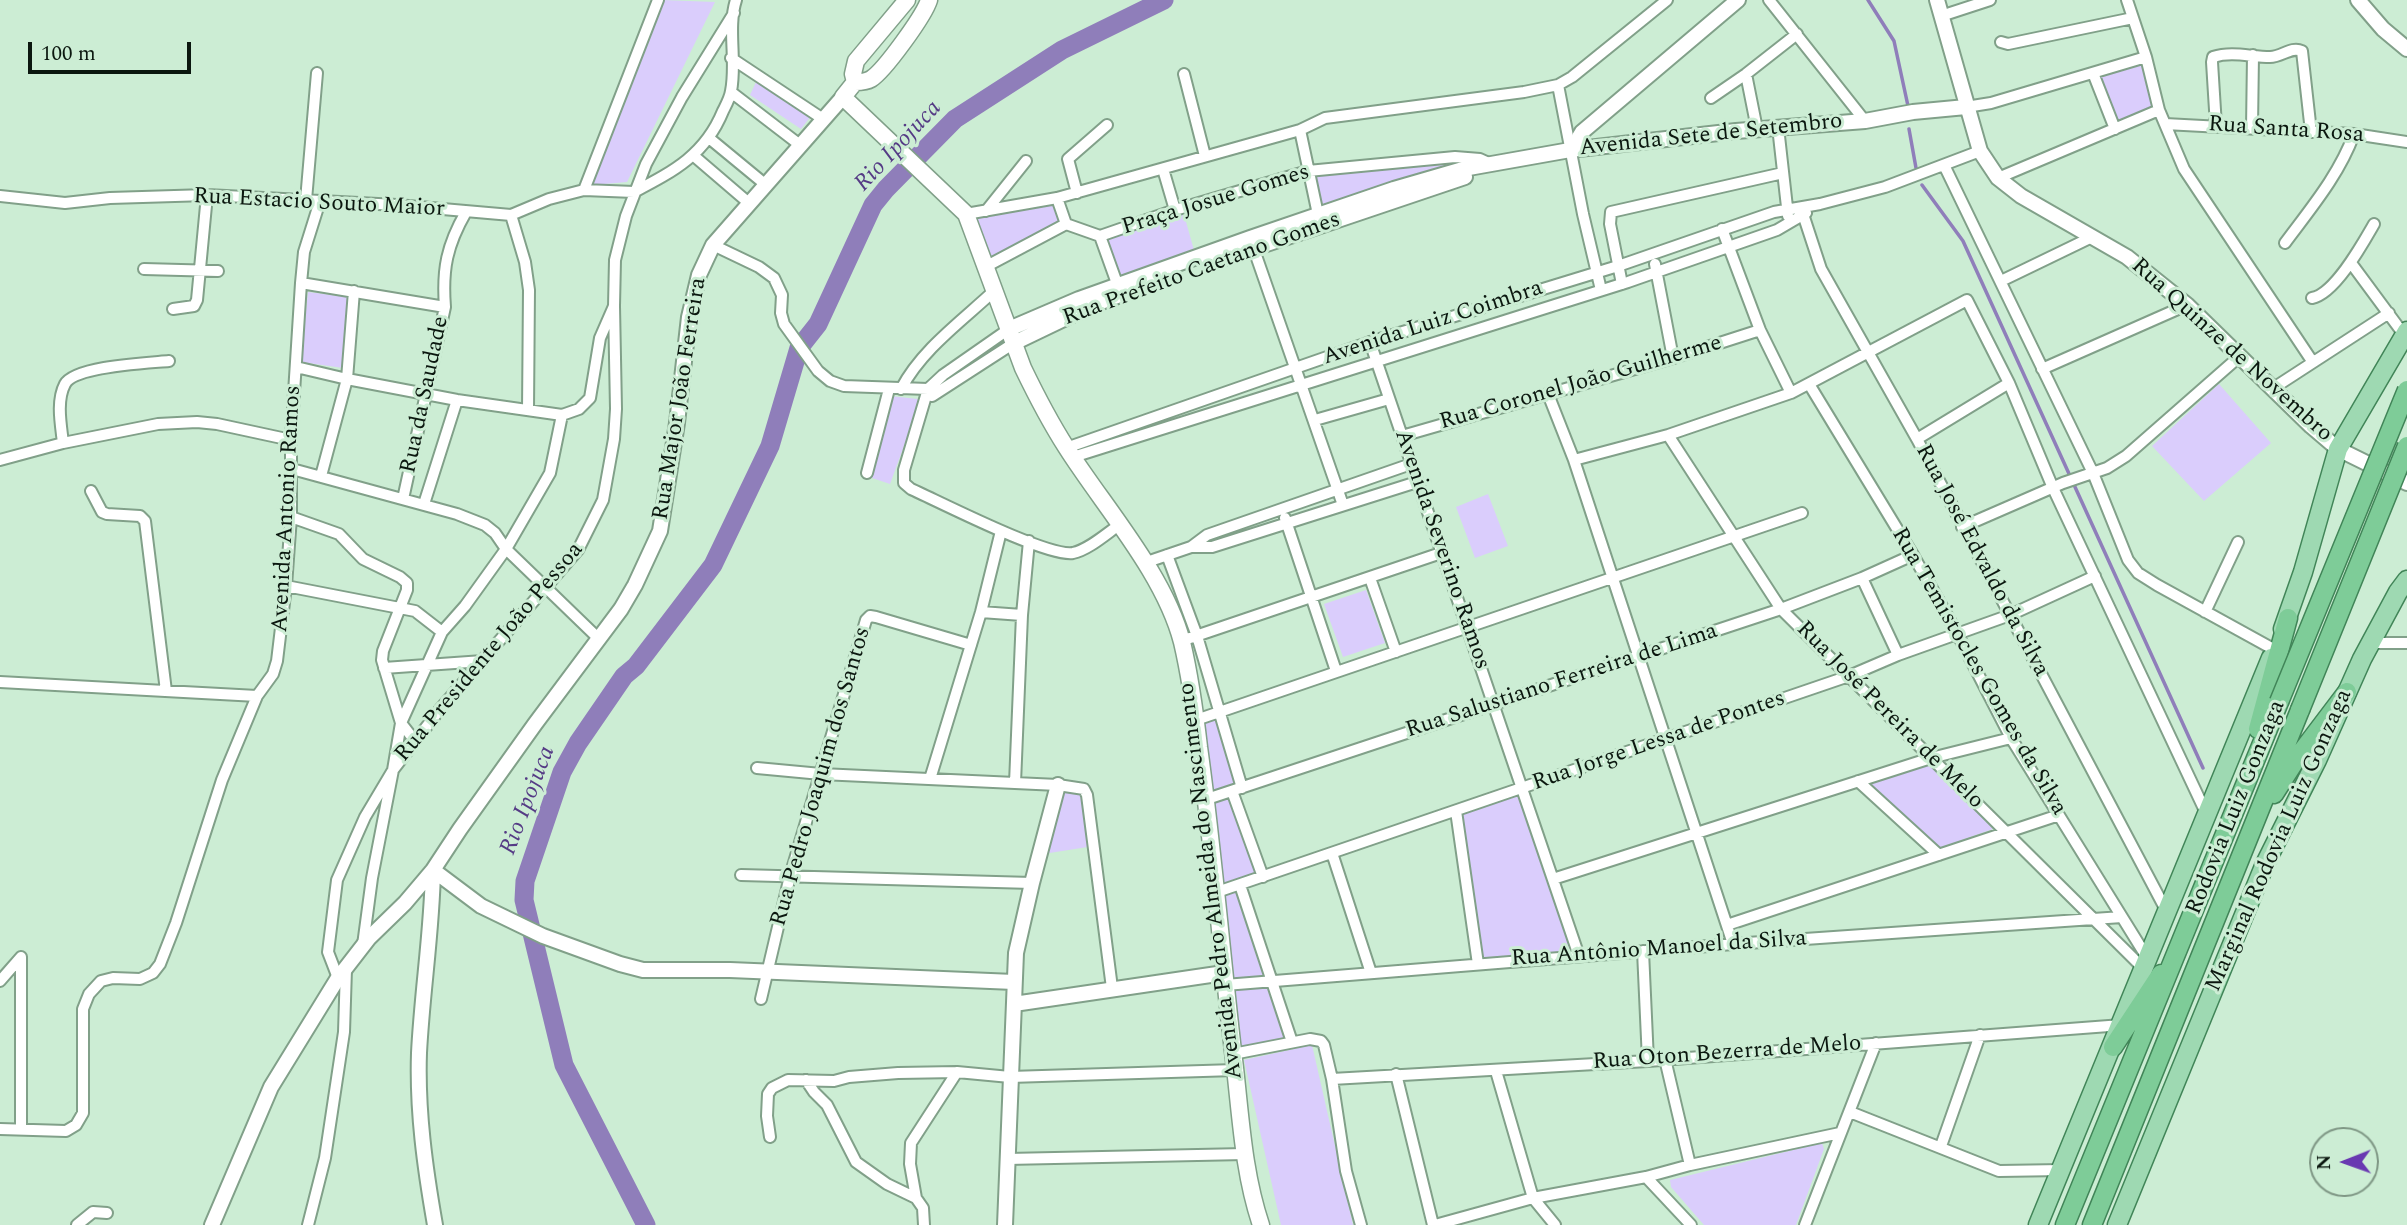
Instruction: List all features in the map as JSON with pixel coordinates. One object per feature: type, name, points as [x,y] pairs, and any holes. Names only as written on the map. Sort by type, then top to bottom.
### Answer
[{"type":"highway","name":"Rodovia Luiz Gonzaga","points":[[2065,1225],[2187,933],[2407,390]]},
{"type":"highway","name":"Rodovia Luiz Gonzaga","points":[[2092,1225],[2407,446]]},
{"type":"highway","points":[[2226,834],[2234,796],[2254,742],[2288,618]]},
{"type":"highway","points":[[2236,864],[2248,851],[2278,787],[2347,692]]},
{"type":"highway","points":[[2113,1047],[2176,946],[2187,933]]},
{"type":"main road","name":"Rua Major João Ferreira","points":[[855,82],[853,74],[856,61],[907,0]]},
{"type":"main road","name":"Rua Major João Ferreira","points":[[843,97],[855,82],[870,79],[902,43],[929,0]]},
{"type":"main road","points":[[883,29],[902,43]]},
{"type":"main road","points":[[843,97],[966,214]]},
{"type":"main road","name":"Avenida Pedro Almeida do Nascimento","points":[[966,214],[1028,379],[1070,452],[1144,563],[1189,639],[1245,1154],[1259,1224]]},
{"type":"main road","points":[[2038,1225],[2288,618],[2338,449],[2406,334]]},
{"type":"main road","name":"Marginal Rodovia Luiz Gonzaga","points":[[2118,1225],[2265,864],[2371,643],[2407,580]]},
{"type":"street","points":[[584,190],[658,0]]},
{"type":"street","points":[[966,214],[1077,193],[1300,130],[1325,117],[1524,92],[1558,85],[1572,77],[1667,0]]},
{"type":"street","points":[[1575,150],[1582,132],[1738,0]]},
{"type":"street","points":[[1769,0],[1865,121]]},
{"type":"street","name":"Rua Quinze de Novembro","points":[[1937,0],[1980,151],[1998,178],[2021,196],[2127,257],[2187,305],[2272,389],[2338,449],[2407,483]]},
{"type":"street","points":[[1941,16],[1990,0]]},
{"type":"street","points":[[2127,0],[2146,57],[2159,110],[2184,169],[2312,362]]},
{"type":"street","points":[[2358,0],[2383,29],[2407,49]]},
{"type":"street","points":[[634,192],[670,174],[694,156],[709,138],[732,92],[734,4]]},
{"type":"street","name":"Rua Presidente João Pessoa","points":[[393,770],[441,708],[578,550],[603,500],[614,439],[615,260],[634,192],[646,164],[734,4]]},
{"type":"street","points":[[2001,42],[2008,44],[2133,18]]},
{"type":"street","points":[[1711,98],[1797,34]]},
{"type":"street","points":[[2216,126],[2213,57],[2273,57],[2295,49],[2302,51],[2311,132]]},
{"type":"street","points":[[2252,128],[2253,55]]},
{"type":"street","points":[[1966,107],[1991,103],[2146,57]]},
{"type":"street","points":[[731,58],[823,119]]},
{"type":"street","points":[[306,200],[317,73]]},
{"type":"street","points":[[2093,73],[2115,129]]},
{"type":"street","points":[[1184,74],[1205,156]]},
{"type":"street","points":[[1746,74],[1757,129]]},
{"type":"street","points":[[1558,85],[1575,150],[1601,290]]},
{"type":"street","points":[[732,92],[800,145]]},
{"type":"street","name":"Rua Major João Ferreira","points":[[212,1225],[271,1087],[342,973],[363,945],[433,870],[621,609],[635,585],[660,531],[690,317],[699,275],[713,244],[843,97]]},
{"type":"street","name":"Avenida Sete de Setembro","points":[[1493,167],[1575,150],[1757,129],[1865,121],[1913,112],[1966,107]]},
{"type":"street","points":[[1998,178],[2159,110]]},
{"type":"street","name":"Rua Santa Rosa","points":[[2165,124],[2354,134],[2407,142]]},
{"type":"street","points":[[1077,193],[1068,159],[1107,125]]},
{"type":"street","points":[[1778,127],[1790,222]]},
{"type":"street","points":[[1300,130],[1319,220]]},
{"type":"street","points":[[2285,243],[2336,174],[2346,157],[2354,134]]},
{"type":"street","points":[[709,138],[766,185]]},
{"type":"street","points":[[1802,211],[1885,187],[1980,151]]},
{"type":"street","points":[[694,156],[750,204]]},
{"type":"street","name":"Praça Josue Gomes","points":[[1100,236],[1175,210],[1308,171],[1471,157],[1493,167]]},
{"type":"street","points":[[1428,159],[1430,183]]},
{"type":"street","points":[[986,211],[1026,161]]},
{"type":"street","points":[[1944,165],[2001,281],[2124,550],[2138,573],[2275,650]]},
{"type":"street","name":"Rua Prefeito Caetano Gomes","points":[[1001,531],[911,489],[904,483],[904,470],[925,402],[932,391],[1011,336],[1119,289],[1430,183],[1493,167]]},
{"type":"street","points":[[1163,169],[1175,210]]},
{"type":"street","points":[[1622,284],[1609,216],[1616,209],[1783,173]]},
{"type":"street","name":"Rua Estacio Souto Maior","points":[[0,196],[65,203],[110,198],[207,195],[511,215],[549,199],[584,190],[634,192]]},
{"type":"street","points":[[173,309],[195,304],[201,271],[207,195]]},
{"type":"street","points":[[1057,198],[1066,224]]},
{"type":"street","name":"Avenida Antonio Ramos","points":[[21,1129],[66,1131],[76,1125],[83,1113],[83,1009],[89,994],[101,981],[113,978],[140,979],[153,973],[160,964],[180,913],[222,780],[257,695],[273,674],[286,586],[291,517],[291,440],[304,252],[320,201]]},
{"type":"street","name":"Avenida Luiz Coimbra","points":[[1070,452],[1160,414],[1370,342],[1618,266],[1774,212],[1802,211]]},
{"type":"street","name":"Avenida Luiz Coimbra","points":[[1070,452],[1165,428],[1622,284],[1777,230],[1802,211]]},
{"type":"street","name":"Rua José Edvaldo da Silva","points":[[1802,211],[1821,269],[1917,439],[2167,913]]},
{"type":"street","name":"Rua da Saudade","points":[[403,499],[445,307],[443,283],[449,247],[466,212]]},
{"type":"street","points":[[511,215],[525,262],[529,290],[528,410]]},
{"type":"street","points":[[2312,298],[2320,295],[2351,263],[2375,223]]},
{"type":"street","points":[[985,267],[1066,224],[1100,236],[1119,289]]},
{"type":"street","points":[[1722,229],[1760,330],[1791,393]]},
{"type":"street","points":[[2001,281],[2092,237]]},
{"type":"street","points":[[1252,243],[1343,505]]},
{"type":"street","points":[[713,244],[759,267],[774,278],[782,295],[781,313],[784,324],[818,371],[830,381],[844,386],[932,391]]},
{"type":"street","points":[[1651,255],[1657,271],[1673,358]]},
{"type":"street","points":[[2351,263],[2406,334]]},
{"type":"street","points":[[144,269],[218,271]]},
{"type":"street","points":[[301,283],[445,307]]},
{"type":"street","points":[[867,473],[895,389],[933,347],[995,290]]},
{"type":"street","points":[[321,476],[347,379],[354,292]]},
{"type":"street","points":[[1574,460],[1668,435],[1791,393],[1967,300],[2058,485],[2095,576],[2207,816]]},
{"type":"street","points":[[2042,369],[2187,305]]},
{"type":"street","points":[[296,367],[457,400],[562,415],[579,409],[590,398],[600,338],[614,306]]},
{"type":"street","points":[[2272,389],[2389,313]]},
{"type":"street","name":"Rua Coronel João Guilherme","points":[[1402,436],[1673,358],[1760,330]]},
{"type":"street","name":"Avenida Severino Ramos","points":[[1370,342],[1579,957]]},
{"type":"street","points":[[1962,527],[2058,485],[2107,468],[2126,456],[2240,356]]},
{"type":"street","points":[[64,443],[60,416],[62,395],[67,381],[92,371],[120,365],[169,361]]},
{"type":"street","points":[[1917,439],[2009,383]]},
{"type":"street","name":"Rua Temistocles Gomes da Silva","points":[[1810,384],[1913,555],[2011,738],[2122,917],[2146,964]]},
{"type":"street","points":[[1548,394],[1574,460],[1733,944]]},
{"type":"street","points":[[1315,420],[1389,399]]},
{"type":"street","name":"Rua da Saudade","points":[[424,504],[457,400]]},
{"type":"street","points":[[1160,414],[1165,428]]},
{"type":"street","name":"Rua Presidente João Pessoa","points":[[363,945],[372,878],[401,723],[442,632],[465,606],[506,549],[550,472],[562,415]]},
{"type":"street","points":[[0,460],[64,443],[158,424],[217,424],[291,440]]},
{"type":"street","name":"Rua José Pereira de Melo","points":[[1668,435],[1781,609],[2093,919],[2146,964]]},
{"type":"street","points":[[1144,563],[1191,547],[1208,535],[1411,464]]},
{"type":"street","points":[[292,469],[424,504],[485,525],[495,533],[506,549],[598,638]]},
{"type":"street","points":[[1191,547],[1212,547],[1417,482]]},
{"type":"street","points":[[91,491],[102,512],[140,516],[145,521],[166,691]]},
{"type":"street","points":[[1282,509],[1336,671]]},
{"type":"street","points":[[1196,720],[1802,513]]},
{"type":"street","points":[[291,517],[339,534],[363,559],[404,580],[407,590],[383,651],[384,668],[401,723],[415,741]]},
{"type":"street","points":[[930,779],[981,612],[1001,531],[1060,553],[1075,552],[1119,525]]},
{"type":"street","points":[[1014,783],[1022,615],[1029,541]]},
{"type":"street","points":[[2205,612],[2238,542]]},
{"type":"street","points":[[1189,639],[1441,553]]},
{"type":"street","points":[[1167,555],[1189,639],[1219,712],[1237,790],[1263,877]]},
{"type":"street","name":"Rua Salustiano Ferreira de Lima","points":[[1207,799],[1781,609],[1913,555]]},
{"type":"street","name":"Rua Jorge Lessa de Pontes","points":[[1217,892],[1849,677],[1898,655],[2010,615],[2095,576]]},
{"type":"street","points":[[1370,578],[1396,652]]},
{"type":"street","points":[[1861,578],[1898,655]]},
{"type":"street","points":[[286,586],[420,613],[442,632]]},
{"type":"street","points":[[981,612],[1022,615]]},
{"type":"street","name":"Rua Pedro Joaquim dos Santos","points":[[761,999],[790,876],[866,620],[876,617],[971,645]]},
{"type":"street","points":[[2371,643],[2407,643]]},
{"type":"street","points":[[384,668],[483,661]]},
{"type":"street","points":[[0,682],[257,695]]},
{"type":"street","points":[[1553,879],[1931,758],[2011,738]]},
{"type":"street","points":[[757,768],[821,774],[1058,785],[1084,789],[1087,795],[1112,988]]},
{"type":"street","points":[[308,1225],[326,1158],[344,1032],[342,973],[328,952],[337,880],[365,817],[393,770]]},
{"type":"street","points":[[1857,781],[1940,855]]},
{"type":"street","points":[[1005,1225],[1016,953],[1058,785]]},
{"type":"street","points":[[1456,811],[1478,964]]},
{"type":"street","points":[[1727,925],[2059,815]]},
{"type":"street","points":[[1332,853],[1371,973]]},
{"type":"street","points":[[433,870],[432,912],[419,1054],[421,1137],[435,1225]]},
{"type":"street","points":[[433,870],[481,906],[543,936],[643,970],[730,970],[1014,982]]},
{"type":"street","points":[[741,875],[1032,883]]},
{"type":"street","points":[[1240,885],[1292,1042]]},
{"type":"street","points":[[405,903],[432,912]]},
{"type":"street","name":"Rua Antônio Manoel da Silva","points":[[1225,979],[1273,981],[1733,944],[2122,917]]},
{"type":"street","points":[[1643,951],[1648,1061]]},
{"type":"street","points":[[0,981],[21,957],[21,1129],[0,1129]]},
{"type":"street","points":[[1014,1004],[1112,988],[1225,979]]},
{"type":"street","name":"Rua Oton Bezerra de Melo","points":[[1332,1079],[1648,1061],[2122,1025]]},
{"type":"street","points":[[1941,1146],[1980,1035]]},
{"type":"street","points":[[770,1137],[768,1094],[777,1085],[788,1080],[834,1081],[876,1074],[957,1072],[1010,1077],[1234,1062],[1292,1042],[1316,1040],[1321,1041],[1326,1051],[1346,1171],[1362,1225]]},
{"type":"street","points":[[1805,1225],[1876,1043]]},
{"type":"street","points":[[1665,1059],[1690,1165]]},
{"type":"street","points":[[1496,1070],[1533,1198],[1555,1225]]},
{"type":"street","points":[[924,1225],[923,1208],[916,1198],[909,1152],[911,1143],[957,1072]]},
{"type":"street","points":[[1396,1074],[1434,1225],[1533,1198],[1646,1177],[1840,1133]]},
{"type":"street","points":[[806,1080],[831,1111],[856,1162],[887,1184],[916,1198]]},
{"type":"street","points":[[1850,1112],[1999,1171],[2062,1170]]},
{"type":"street","points":[[1007,1159],[1245,1154]]},
{"type":"street","points":[[1646,1177],[1691,1225]]},
{"type":"street","points":[[77,1225],[93,1212],[107,1213]]},
{"type":"shaded area","points":[[662,0],[715,2],[627,182],[593,185]]},
{"type":"shaded area","points":[[2143,60],[2157,108],[2118,124],[2097,74]]},
{"type":"shaded area","points":[[756,82],[811,116],[801,129],[750,95]]},
{"type":"shaded area","points":[[1462,155],[1464,170],[1318,211],[1307,169]]},
{"type":"shaded area","points":[[1053,204],[1059,224],[992,258],[977,218]]},
{"type":"shaded area","points":[[1183,211],[1195,254],[1121,282],[1106,239]]},
{"type":"shaded area","points":[[308,292],[347,297],[343,368],[301,362]]},
{"type":"shaded area","points":[[2219,384],[2271,443],[2204,501],[2152,446]]},
{"type":"shaded area","points":[[890,396],[918,399],[890,484],[872,478]]},
{"type":"shaded area","points":[[1488,494],[1508,546],[1475,558],[1456,507]]},
{"type":"shaded area","points":[[1366,590],[1385,643],[1343,657],[1324,604]]},
{"type":"shaded area","points":[[1219,710],[1244,786],[1233,789],[1260,877],[1242,883],[1292,1042],[1233,1054],[1193,718]]},
{"type":"shaded area","points":[[1928,763],[1993,829],[1939,848],[1869,784]]},
{"type":"shaded area","points":[[1065,783],[1083,784],[1094,846],[1043,854]]},
{"type":"shaded area","points":[[1522,789],[1579,956],[1478,964],[1456,811]]},
{"type":"shaded area","points":[[1312,1045],[1353,1225],[1281,1225],[1244,1060]]},
{"type":"shaded area","points":[[1822,1143],[1824,1149],[1796,1225],[1704,1225],[1671,1187],[1670,1180]]},
{"type":"waterway","name":"Rio Ipojuca","points":[[803,343],[818,324],[873,205],[955,119],[1062,50],[1164,0]]},
{"type":"waterway","points":[[1868,0],[1894,41],[1908,106]]},
{"type":"waterway","points":[[1909,129],[1916,168]]},
{"type":"waterway","points":[[1922,185],[1963,241],[2203,768]]},
{"type":"waterway","name":"Rio Ipojuca","points":[[646,1225],[564,1065],[524,900],[525,881],[562,772],[578,743],[624,676],[636,666],[713,565],[770,446],[799,348]]}]
